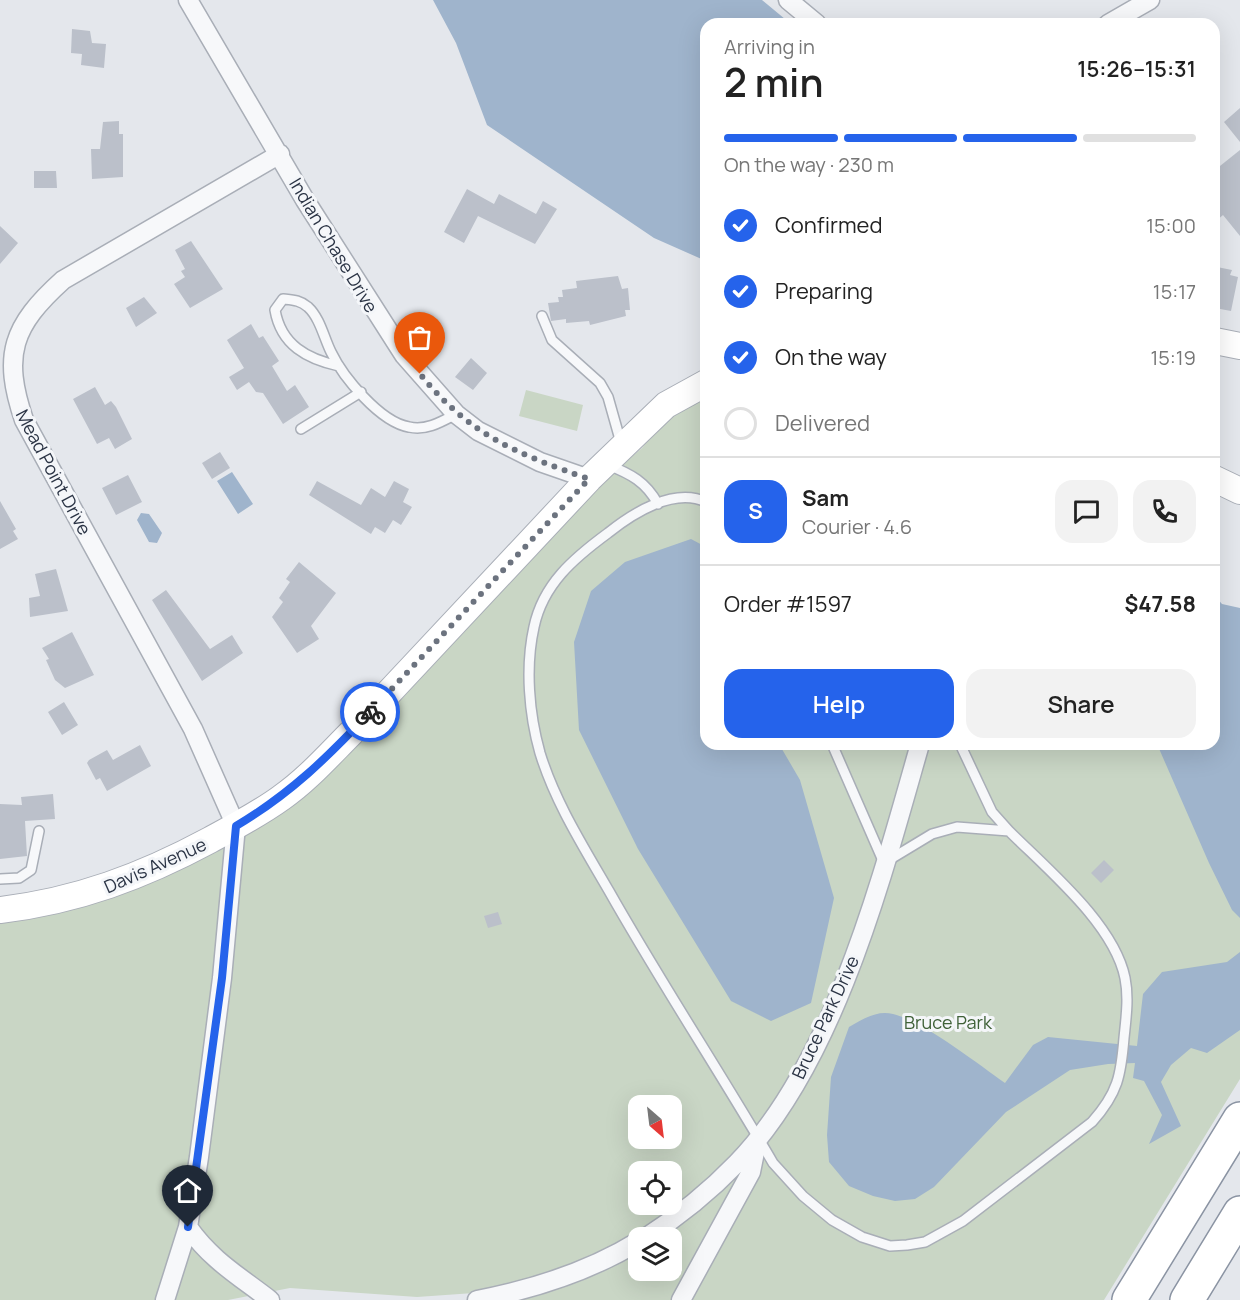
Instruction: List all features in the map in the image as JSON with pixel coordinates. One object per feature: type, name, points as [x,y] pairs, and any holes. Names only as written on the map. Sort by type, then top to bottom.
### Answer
[{"type":"highway","points":[[1129,1300],[1240,1119]]},
{"type":"highway","points":[[1187,1300],[1240,1213]]},
{"type":"main road","points":[[1220,342],[1240,346]]},
{"type":"main road","name":"Davis Avenue","points":[[0,910],[84,895],[127,881],[236,826],[281,798],[318,766],[606,464],[666,405],[700,386]]},
{"type":"main road","points":[[1220,481],[1240,491]]},
{"type":"street","name":"Indian Chase Drive","points":[[188,0],[311,210],[404,355],[456,414],[496,442],[540,462],[606,464]]},
{"type":"street","points":[[788,0],[810,18]]},
{"type":"street","points":[[1118,18],[1150,0]]},
{"type":"street","name":"Mead Point Drive","points":[[236,826],[193,729],[24,420],[13,389],[13,349],[17,335],[28,318],[43,298],[63,280],[280,154]]},
{"type":"street","name":"Bruce Park Drive","points":[[659,1227],[709,1189],[738,1163],[789,1093],[820,1036],[855,954],[918,750]]},
{"type":"street","points":[[165,1300],[188,1227],[222,978],[236,826]]},
{"type":"street","points":[[681,1300],[751,1172],[758,1138]]},
{"type":"street","points":[[188,1227],[200,1244],[226,1270],[270,1300]]},
{"type":"street","points":[[478,1300],[525,1290],[563,1278],[614,1257],[628,1248]]},
{"type":"lane","points":[[339,366],[308,358],[292,343],[277,322],[276,310],[283,300],[297,300],[310,308],[339,366],[361,393],[390,419],[409,428],[434,427],[456,414]]},
{"type":"lane","points":[[542,316],[552,340],[600,383],[608,397],[606,464],[638,478],[650,488],[658,504]]},
{"type":"lane","points":[[301,429],[361,393]]},
{"type":"lane","points":[[700,501],[677,497],[623,522],[570,561],[555,580],[534,625],[529,680],[533,718],[543,762],[566,817],[627,922],[777,1168],[803,1196],[832,1220],[862,1237],[890,1246],[925,1242],[963,1221],[1092,1122],[1107,1105],[1121,1074],[1127,1001],[1121,965],[1103,933],[1053,875],[992,812],[963,750]]},
{"type":"lane","points":[[835,750],[884,863],[932,834],[957,827],[1009,831]]},
{"type":"lane","points":[[0,879],[19,878],[31,870],[39,831]]},
{"type":"green space","points":[[526,390],[583,405],[577,431],[519,416]]},
{"type":"green space","name":"Bruce Park","points":[[700,396],[700,750],[1220,750],[1220,741],[1240,730],[1240,1079],[1104,1300],[495,1300],[488,1292],[417,1297],[290,1288],[228,1300],[0,1300],[0,919],[258,821],[589,493],[642,448],[660,425]]},
{"type":"water","points":[[433,0],[762,0],[784,18],[700,18],[700,258],[654,238],[487,125],[456,43]]},
{"type":"water","points":[[232,472],[253,504],[238,514],[217,481]]},
{"type":"water","points":[[141,513],[149,514],[162,533],[157,543],[149,542],[137,520]]},
{"type":"water","points":[[691,539],[700,544],[700,750],[782,750],[800,780],[834,898],[811,1003],[771,1021],[731,1001],[638,849],[579,730],[574,642],[591,591],[625,562]]},
{"type":"water","points":[[1220,602],[1240,608],[1240,918],[1232,910],[1160,750],[1220,750]]},
{"type":"water","points":[[1240,952],[1240,1030],[1207,1053],[1191,1048],[1171,1065],[1161,1082],[1181,1126],[1149,1144],[1162,1115],[1144,1081],[1133,1078],[1135,1063],[1108,1064],[1070,1070],[1006,1112],[934,1187],[915,1199],[895,1201],[873,1196],[849,1186],[829,1162],[827,1135],[831,1077],[849,1027],[860,1021],[881,1013],[905,1018],[950,1044],[1005,1083],[1033,1045],[1048,1037],[1137,1046],[1143,994],[1162,972],[1227,962]]},
{"type":"building","points":[[72,29],[90,31],[92,43],[106,44],[104,68],[81,65],[82,54],[71,53]]},
{"type":"building","points":[[1240,108],[1240,142],[1224,122]]},
{"type":"building","points":[[119,121],[119,134],[123,134],[123,177],[92,179],[91,149],[100,149],[103,122]]},
{"type":"building","points":[[1240,150],[1240,236],[1223,215],[1220,218],[1220,166]]},
{"type":"building","points":[[34,171],[56,171],[57,188],[34,188]]},
{"type":"building","points":[[467,189],[494,204],[499,194],[536,214],[543,201],[557,209],[535,244],[478,216],[464,243],[444,232]]},
{"type":"building","points":[[0,226],[18,243],[0,264]]},
{"type":"building","points":[[191,241],[223,289],[190,308],[174,284],[185,277],[181,271],[185,269],[175,250]]},
{"type":"building","points":[[1220,268],[1232,270],[1230,275],[1238,277],[1231,311],[1220,309]]},
{"type":"building","points":[[618,276],[622,289],[628,288],[630,310],[625,310],[626,316],[590,325],[589,321],[566,323],[566,319],[551,321],[548,303],[559,302],[558,297],[563,297],[562,290],[577,288],[576,281]]},
{"type":"building","points":[[144,297],[157,313],[136,327],[126,308]]},
{"type":"building","points":[[251,324],[259,338],[263,336],[279,361],[272,366],[287,391],[295,385],[309,407],[283,424],[263,393],[256,392],[249,382],[237,390],[229,377],[244,368],[227,340]]},
{"type":"building","points":[[471,358],[487,373],[473,390],[455,377]]},
{"type":"building","points":[[95,387],[105,405],[111,401],[116,407],[132,439],[115,449],[109,438],[97,444],[73,399]]},
{"type":"building","points":[[220,452],[230,468],[212,479],[202,463]]},
{"type":"building","points":[[128,475],[142,502],[116,515],[102,488]]},
{"type":"building","points":[[317,481],[361,505],[371,488],[385,497],[394,481],[409,489],[403,502],[412,507],[401,525],[393,520],[385,533],[375,527],[371,534],[309,495]]},
{"type":"building","points":[[0,501],[16,529],[13,531],[18,539],[0,549]]},
{"type":"building","points":[[299,562],[336,593],[311,626],[319,639],[297,653],[272,617],[283,602],[279,598],[290,582],[286,579]]},
{"type":"building","points":[[56,569],[68,611],[30,617],[29,598],[40,596],[35,574]]},
{"type":"building","points":[[166,590],[210,649],[232,635],[243,653],[202,681],[152,600]]},
{"type":"building","points":[[72,632],[94,675],[65,688],[55,680],[46,660],[49,659],[42,648]]},
{"type":"building","points":[[64,702],[78,725],[62,735],[48,712]]},
{"type":"building","points":[[140,745],[151,766],[107,791],[100,778],[96,780],[87,763],[89,760],[107,750],[113,760]]},
{"type":"building","points":[[53,794],[55,819],[25,821],[27,856],[0,859],[0,804],[22,805],[21,797]]},
{"type":"building","points":[[1104,860],[1114,870],[1101,883],[1091,873]]},
{"type":"building","points":[[498,912],[502,924],[488,928],[484,916]]},
{"type":"way so far","points":[[370,712],[589,479],[540,462],[478,431],[456,414],[420,374]]},
{"type":"route","points":[[188,1227],[222,978],[236,826],[281,798],[318,766],[370,712]]}]
